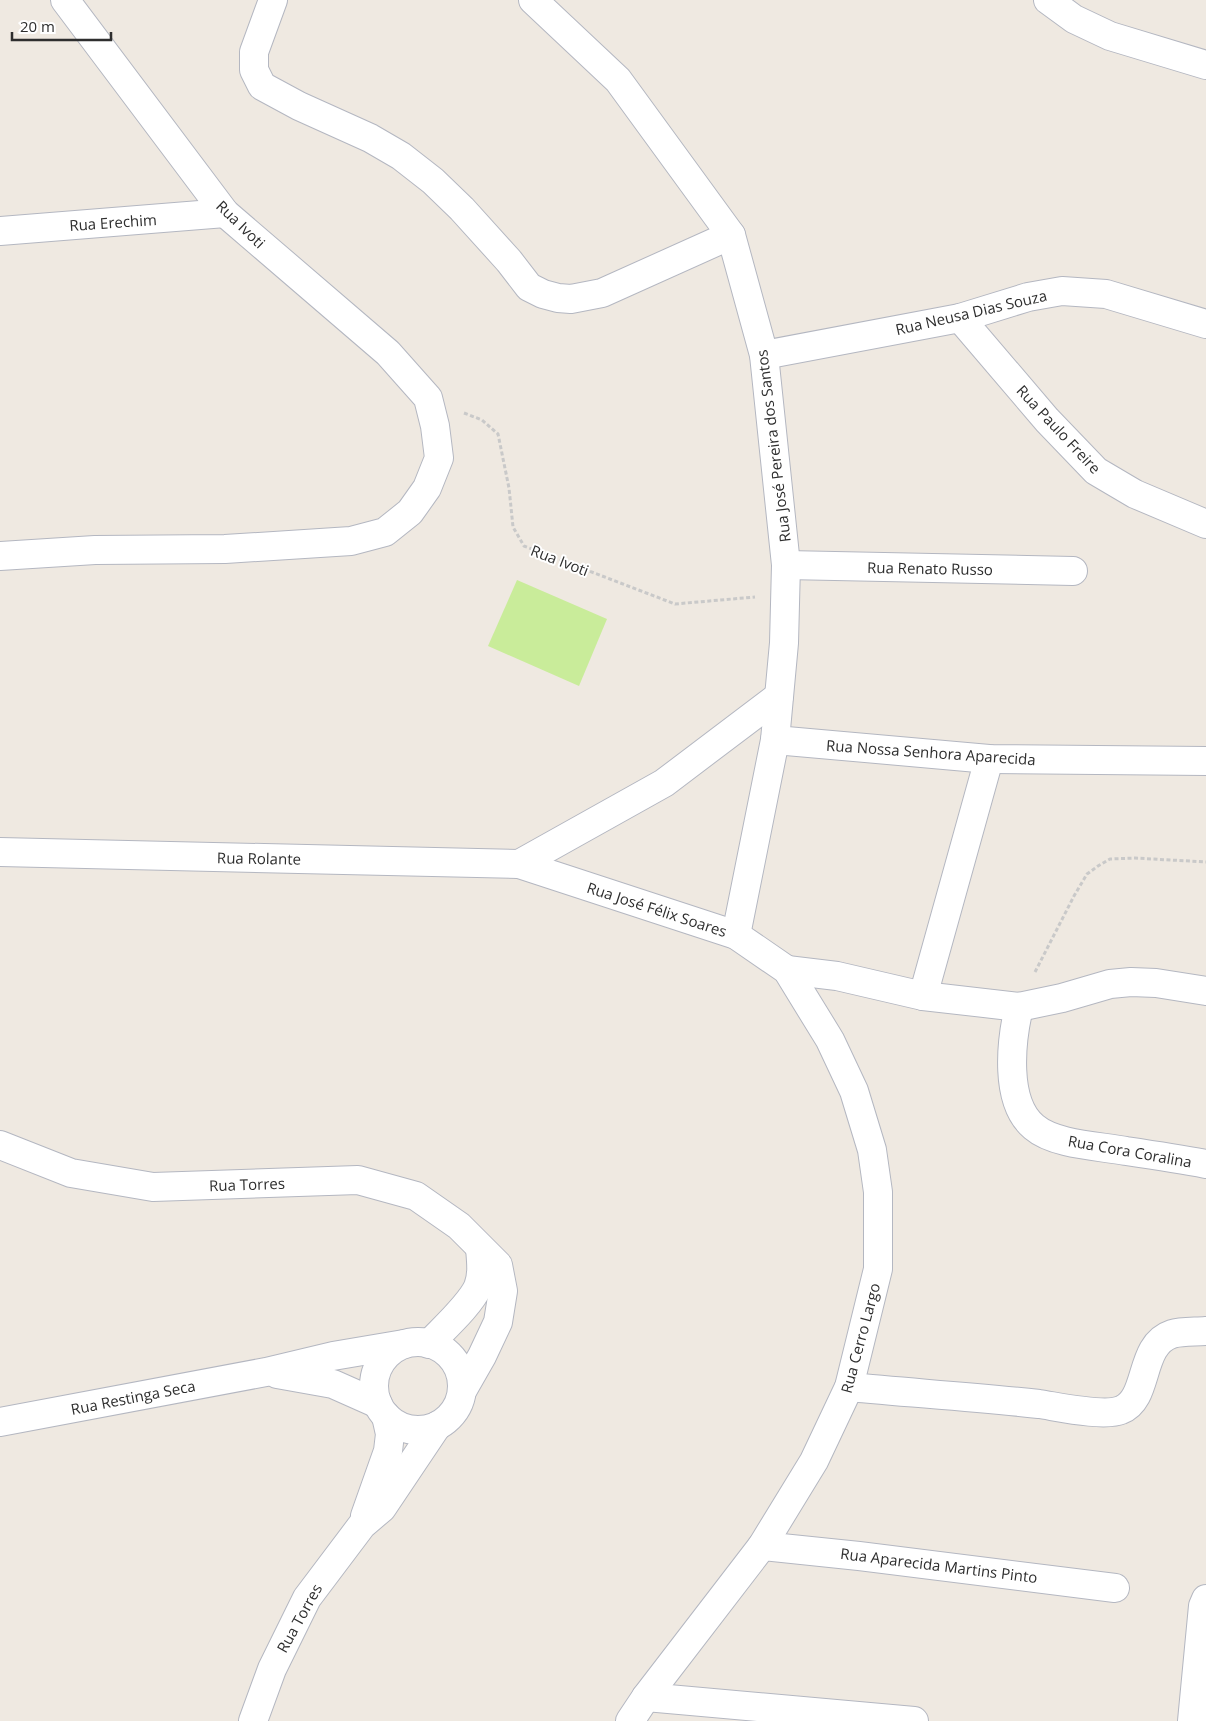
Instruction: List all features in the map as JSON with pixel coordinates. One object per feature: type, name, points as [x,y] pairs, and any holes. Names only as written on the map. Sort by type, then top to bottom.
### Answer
[{"type":"street","name":"Rua Ivoti","points":[[0,556],[95,550],[225,549],[352,541],[385,532],[410,512],[428,488],[438,458],[435,426],[428,398],[388,353],[225,213],[65,0]]},
{"type":"street","points":[[273,0],[254,52],[254,70],[262,86],[300,106],[370,138],[402,156],[439,186],[509,261],[529,286],[543,294],[571,299],[602,292],[731,235]]},
{"type":"street","name":"Rua José Pereira dos Santos","points":[[533,0],[618,80],[731,235],[764,354],[786,565],[786,595],[775,740],[736,936]]},
{"type":"street","points":[[1048,0],[1074,19],[1110,36],[1206,65]]},
{"type":"street","name":"Rua Erechim","points":[[0,231],[225,213]]},
{"type":"street","name":"Rua Neusa Dias Souza","points":[[764,354],[960,318],[1028,297],[1062,291],[1106,294],[1206,324]]},
{"type":"street","name":"Rua Paulo Freire","points":[[960,318],[1047,420],[1096,471],[1135,494],[1206,524]]},
{"type":"street","name":"Rua Renato Russo","points":[[786,565],[1073,571]]},
{"type":"street","points":[[519,864],[664,782],[779,696]]},
{"type":"street","name":"Rua Nossa Senhora Aparecida","points":[[775,740],[989,759],[1206,761]]},
{"type":"street","points":[[923,996],[989,759]]},
{"type":"street","name":"Rua Rolante","points":[[0,852],[519,864]]},
{"type":"street","name":"Rua José Félix Soares","points":[[519,864],[736,936],[787,970]]},
{"type":"street","points":[[787,970],[837,976],[923,996],[1019,1007],[1124,982],[1156,983],[1206,991]]},
{"type":"street","name":"Rua Cerro Largo","points":[[630,1721],[646,1697],[762,1546],[814,1461],[849,1387],[878,1269],[878,1192],[872,1150],[854,1091],[830,1040],[787,970]]},
{"type":"street","name":"Rua Cora Coralina","points":[[1019,1007],[1013,1032],[1012,1055],[1016,1100],[1024,1117],[1035,1128],[1066,1141],[1206,1164]]},
{"type":"street","name":"Rua Torres","points":[[0,1145],[71,1173],[153,1187],[358,1180],[416,1196],[459,1226],[498,1265],[503,1291],[498,1322],[482,1356],[462,1391]]},
{"type":"street","points":[[416,1344],[446,1352],[456,1363],[461,1377],[462,1391],[458,1406],[449,1418],[437,1426],[424,1430],[410,1429],[397,1425],[382,1410],[374,1391],[375,1376],[381,1363],[391,1352],[416,1344],[464,1306],[478,1287],[482,1270],[480,1248]]},
{"type":"street","points":[[849,1387],[1037,1404],[1109,1413],[1122,1410],[1130,1405],[1137,1393],[1151,1354],[1156,1345],[1163,1339],[1172,1334],[1206,1331]]},
{"type":"street","name":"Rua Restinga Seca","points":[[1,1427],[266,1372],[332,1356],[416,1344]]},
{"type":"street","name":"Rua Restinga Seca","points":[[266,1372],[334,1384],[382,1410]]},
{"type":"street","name":"Rua Torres","points":[[362,1525],[388,1451],[390,1434],[382,1410]]},
{"type":"street","name":"Rua Torres","points":[[253,1721],[272,1669],[308,1598],[362,1525],[382,1508],[437,1426]]},
{"type":"street","name":"Rua Aparecida Martins Pinto","points":[[762,1546],[859,1556],[1115,1588]]},
{"type":"street","points":[[1192,1721],[1203,1606],[1206,1599]]},
{"type":"street","points":[[646,1697],[914,1721]]},
{"type":"path","name":"Rua Ivoti","points":[[428,398],[482,420],[498,434],[510,488],[513,527],[524,546],[676,604],[786,595]]},
{"type":"path","points":[[1019,1007],[1056,929],[1087,874],[1110,859],[1135,858],[1206,862]]},
{"type":"green space","points":[[517,580],[607,619],[579,686],[488,646]]}]
